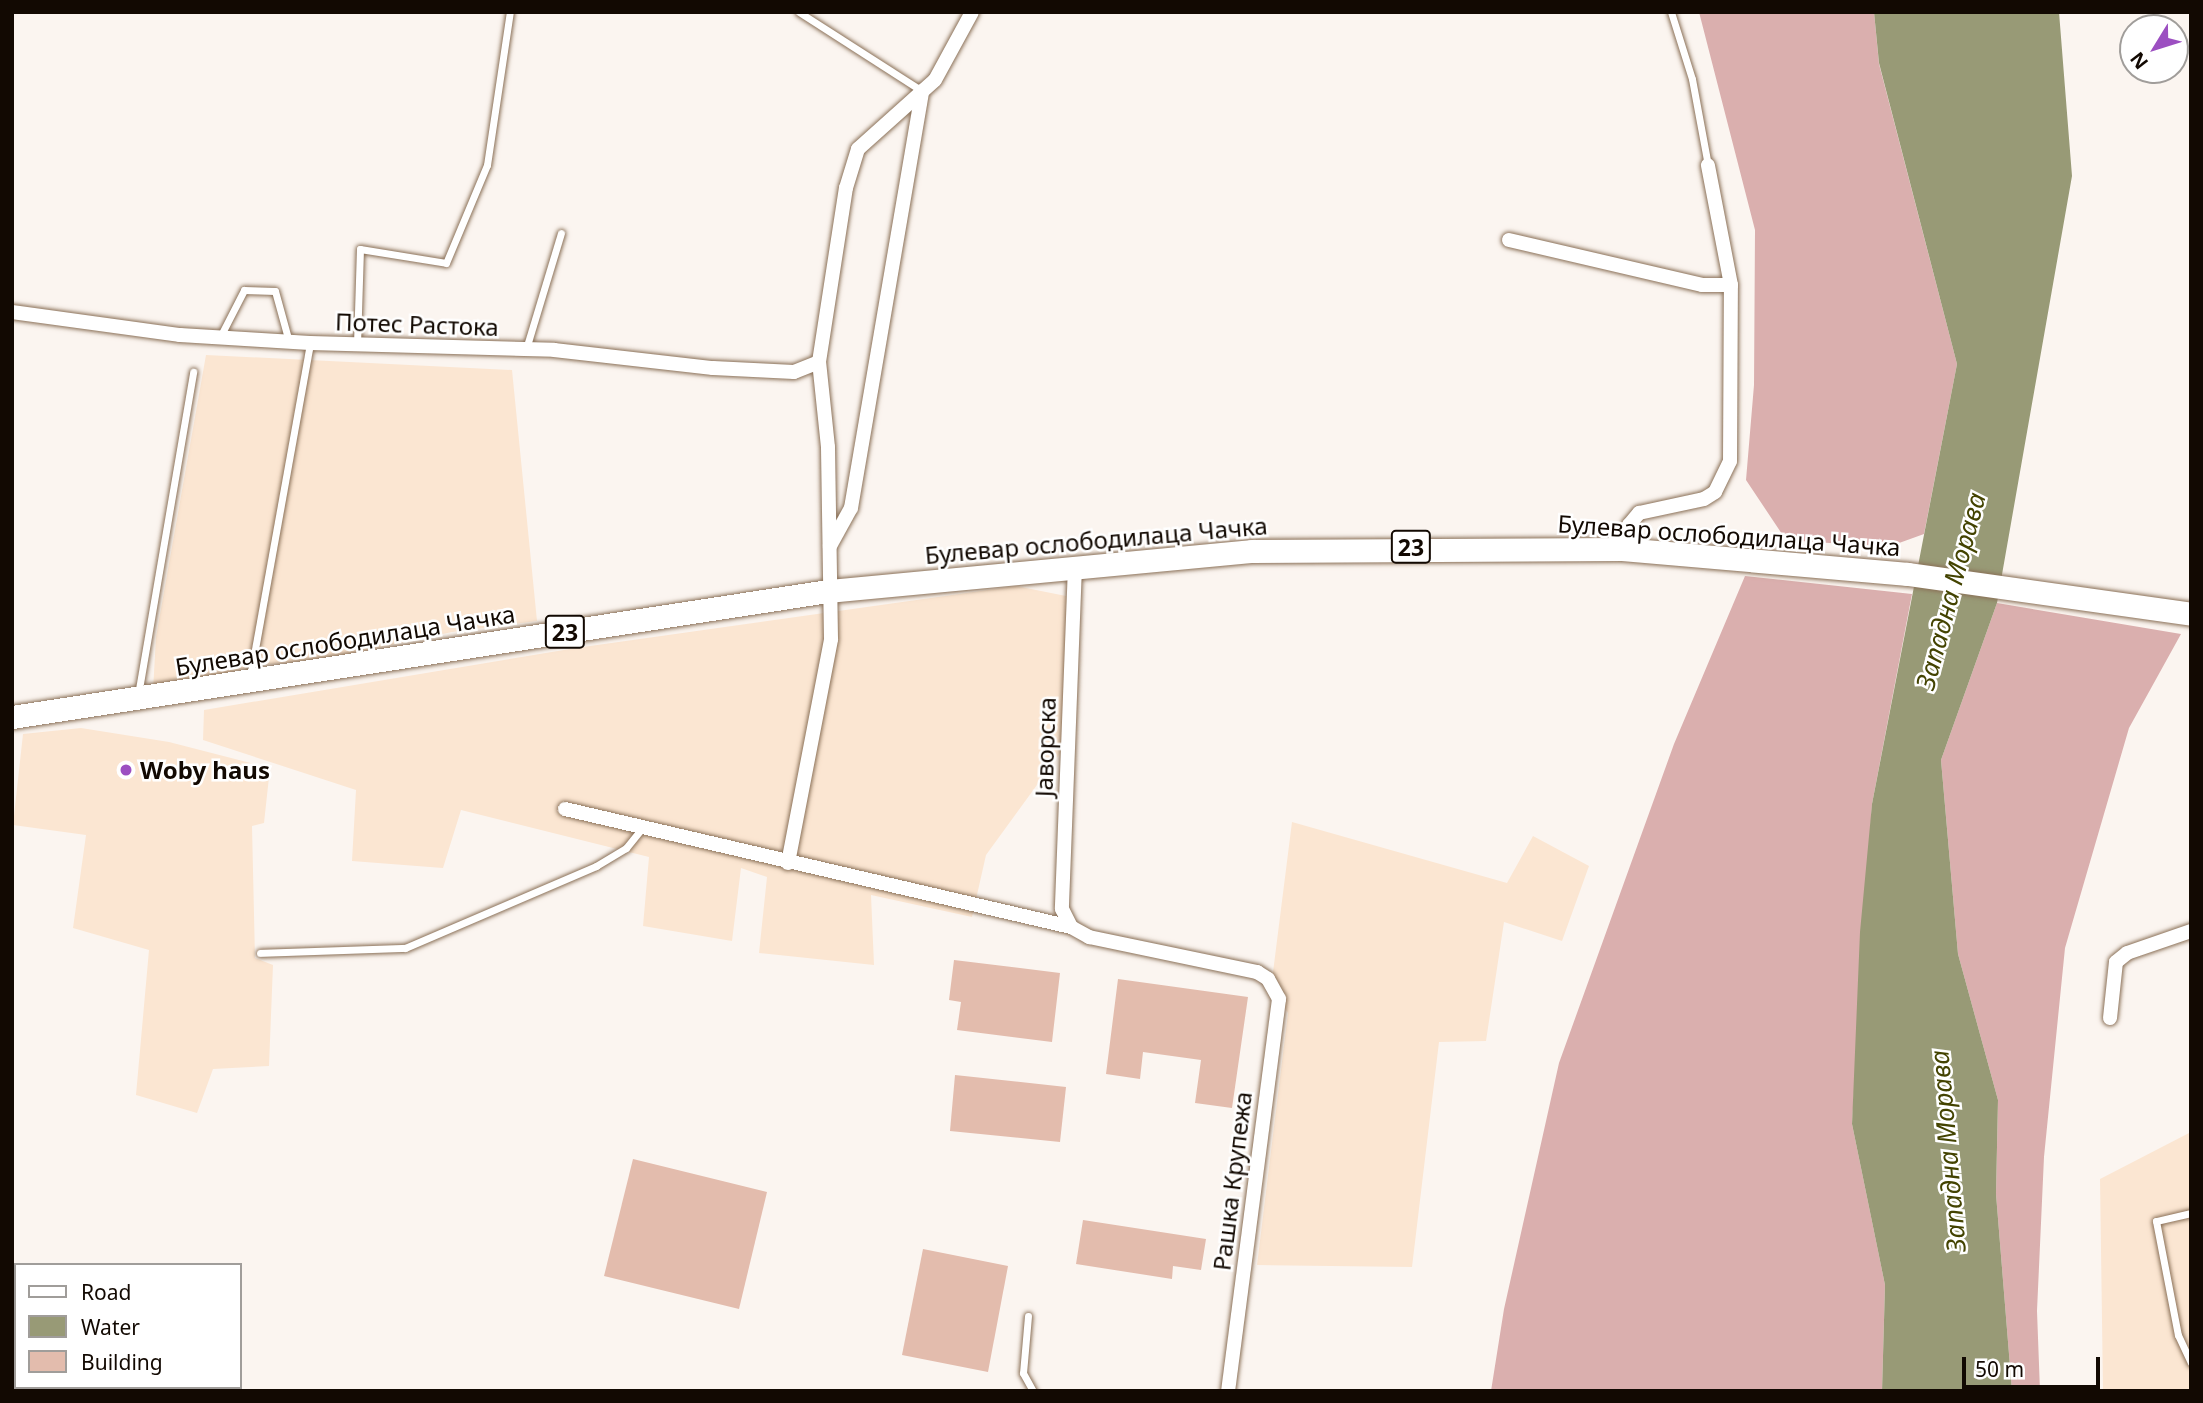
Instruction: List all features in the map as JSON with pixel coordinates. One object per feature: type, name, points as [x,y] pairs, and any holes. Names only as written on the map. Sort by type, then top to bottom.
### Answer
[{"type":"main road","name":"Булевар ослободилаца Чачка","points":[[12,718],[828,592],[1075,566],[1314,548],[1622,549],[1969,581],[2191,614]]},
{"type":"street","points":[[788,863],[831,639],[828,592],[828,447],[819,362],[846,188],[858,149],[922,91],[953,52],[972,12]]},
{"type":"street","points":[[830,547],[851,508],[922,91]]},
{"type":"street","points":[[1622,549],[1629,525],[1639,513],[1704,499],[1726,472],[1732,437],[1731,285],[1708,165]]},
{"type":"street","points":[[1509,240],[1702,285],[1731,285]]},
{"type":"street","name":"Потес Растока","points":[[12,312],[220,337],[289,342],[526,349],[713,368],[794,372],[819,362]]},
{"type":"street","name":"Јаворска","points":[[1071,927],[1062,909],[1075,566]]},
{"type":"street","points":[[565,810],[1071,927]]},
{"type":"street","name":"Рашка Крупежа","points":[[1071,927],[1089,937],[1257,972],[1268,979],[1279,999],[1228,1391]]},
{"type":"street","points":[[2110,1018],[2116,962],[2127,953],[2191,931]]},
{"type":"lane","points":[[357,345],[360,249],[446,262],[486,165],[510,12]]},
{"type":"lane","points":[[799,12],[922,91]]},
{"type":"lane","points":[[1671,12],[1692,79],[1708,165]]},
{"type":"lane","points":[[526,349],[561,233]]},
{"type":"lane","points":[[220,337],[244,290],[275,291],[289,342]]},
{"type":"lane","points":[[249,682],[310,343]]},
{"type":"lane","points":[[137,699],[193,372]]},
{"type":"lane","points":[[260,953],[405,948],[596,866],[626,848],[642,828]]},
{"type":"lane","points":[[2191,1213],[2155,1221],[2178,1335],[2191,1363]]},
{"type":"lane","points":[[1028,1316],[1023,1373],[1033,1391]]},
{"type":"shaded area","points":[[1699,12],[1874,12],[1879,64],[1957,364],[1924,534],[1888,547],[1786,540],[1746,480],[1754,385],[1755,230]]},
{"type":"shaded area","points":[[206,355],[512,370],[537,621],[452,632],[336,657],[254,666],[153,691],[156,637]]},
{"type":"shaded area","points":[[1745,576],[1912,594],[1872,804],[1852,1124],[1885,1285],[1882,1391],[1491,1391],[1504,1309],[1559,1063],[1674,744]]},
{"type":"shaded area","points":[[1016,586],[1081,599],[1069,741],[986,855],[972,917],[871,895],[874,965],[759,953],[767,877],[741,868],[732,941],[643,926],[649,857],[461,810],[443,868],[352,861],[356,790],[203,740],[204,710],[576,648]]},
{"type":"shaded area","points":[[1997,603],[2181,634],[2129,728],[2065,948],[2044,1157],[2037,1311],[2040,1391],[2012,1391],[1996,1194],[1998,1100],[1958,954],[1941,760]]},
{"type":"shaded area","points":[[81,728],[169,742],[270,768],[264,823],[252,826],[255,958],[273,965],[269,1066],[213,1069],[197,1113],[136,1095],[149,950],[73,928],[86,835],[13,825],[23,734]]},
{"type":"shaded area","points":[[1292,822],[1507,883],[1533,836],[1589,866],[1562,941],[1504,922],[1486,1041],[1439,1042],[1412,1267],[1257,1265],[1288,1013],[1271,988]]},
{"type":"shaded area","points":[[2191,1132],[2191,1391],[2103,1391],[2100,1179]]},
{"type":"water","name":"Западна Морава","points":[[1874,12],[2059,12],[2072,176],[1997,603],[1941,760],[1958,954],[1998,1100],[1996,1194],[2012,1391],[1882,1391],[1885,1285],[1852,1124],[1860,932],[1872,804],[1957,364],[1879,63]]},
{"type":"building","points":[[954,960],[1060,973],[1052,1042],[957,1030],[961,1002],[949,1000]]},
{"type":"building","points":[[1118,979],[1248,997],[1232,1108],[1195,1103],[1201,1060],[1143,1052],[1140,1079],[1106,1074]]},
{"type":"building","points":[[955,1075],[1066,1087],[1060,1142],[950,1131]]},
{"type":"building","points":[[633,1159],[767,1192],[739,1309],[604,1276]]},
{"type":"building","points":[[1083,1220],[1206,1239],[1201,1270],[1173,1266],[1172,1279],[1076,1264]]},
{"type":"building","points":[[923,1249],[1008,1266],[988,1372],[902,1355]]},
{"type":"place","name":"Woby haus","points":[[126,770]]}]
